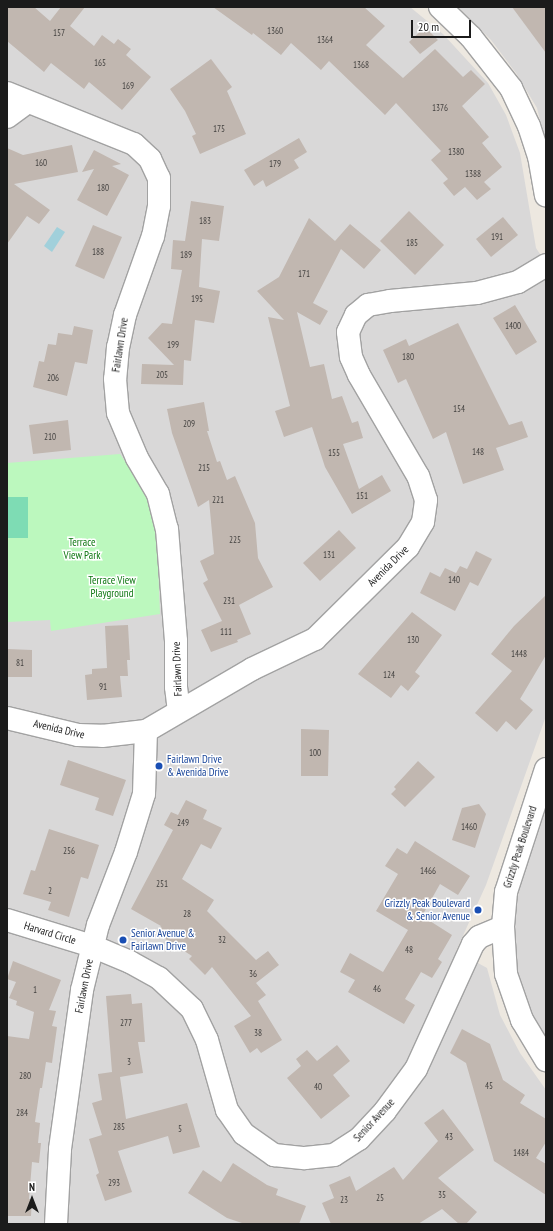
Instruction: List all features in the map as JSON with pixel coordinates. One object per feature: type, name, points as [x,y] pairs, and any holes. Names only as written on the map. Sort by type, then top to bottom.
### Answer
[{"type":"street","points":[[440,7],[479,47],[511,88],[532,133],[539,156],[546,195]]},
{"type":"street","name":"Fairlawn Drive","points":[[7,93],[26,103],[99,128],[134,144],[150,159],[159,178],[159,206],[153,236],[125,315],[118,347],[115,380],[118,413],[137,458],[158,494],[167,529],[175,633],[176,687],[179,710]]},
{"type":"street","points":[[7,117],[26,103]]},
{"type":"street","name":"Avenida Drive","points":[[7,718],[78,735],[102,736],[146,731],[179,710],[252,669],[315,639],[408,547],[423,522],[426,500],[418,476],[359,375],[352,357],[348,332],[356,315],[368,305],[382,302],[477,293],[518,282],[546,265]]},
{"type":"street","name":"Fairlawn Drive","points":[[56,1224],[60,1149],[82,990],[92,946],[144,794],[146,731]]},
{"type":"street","name":"Grizzly Peak Boulevard","points":[[546,769],[510,877],[506,892],[503,927],[506,974],[522,1020],[546,1060]]},
{"type":"street","name":"Harvard Circle","points":[[7,920],[92,946]]},
{"type":"street","name":"Senior Avenue","points":[[92,946],[130,962],[159,978],[192,1009],[207,1040],[227,1110],[244,1134],[274,1155],[305,1158],[334,1155],[359,1139],[385,1111],[416,1069],[472,944],[479,937],[503,927]]},
{"type":"shaded area","points":[[7,7],[410,7],[443,34],[488,83],[506,115],[520,153],[536,248],[546,263],[546,716],[486,885],[456,951],[487,968],[500,1015],[520,1053],[546,1090],[546,1224],[7,1224]]},
{"type":"shaded area","points":[[458,7],[546,7],[546,144],[537,108],[516,73],[491,40]]},
{"type":"shaded area","points":[[546,807],[546,1045],[529,1017],[516,968],[514,925],[519,889]]},
{"type":"green space","name":"Terrace View Park","points":[[120,454],[149,496],[157,539],[160,614],[51,631],[50,620],[7,622],[7,463]]},
{"type":"green space","points":[[7,497],[28,497],[28,538],[7,538]]},
{"type":"water","points":[[57,227],[65,232],[52,252],[44,246]]},
{"type":"building","points":[[7,7],[34,7],[50,21],[61,7],[85,7],[70,26],[94,46],[102,35],[114,44],[118,39],[131,49],[126,55],[151,77],[122,110],[89,82],[84,89],[51,63],[44,72],[7,41]]},
{"type":"building","points":[[213,7],[364,7],[385,26],[366,45],[403,78],[435,49],[463,77],[471,70],[485,84],[462,106],[489,137],[482,143],[502,167],[484,182],[491,189],[477,200],[465,187],[454,196],[443,183],[448,179],[431,160],[441,151],[396,103],[385,115],[329,61],[321,70],[291,43],[281,55],[253,33],[252,35]]},
{"type":"building","points":[[512,7],[546,7],[546,53]]},
{"type":"building","points":[[425,27],[438,40],[420,54],[409,42]]},
{"type":"building","points":[[211,59],[232,87],[227,91],[246,134],[200,154],[192,136],[196,134],[185,111],[170,89]]},
{"type":"building","points":[[299,138],[307,152],[294,160],[299,168],[266,187],[263,180],[254,186],[244,170]]},
{"type":"building","points":[[72,145],[78,172],[14,184],[50,210],[39,224],[27,216],[7,244],[7,148],[23,155]]},
{"type":"building","points":[[94,150],[121,164],[112,166],[129,175],[107,216],[77,200],[94,169],[82,172]]},
{"type":"building","points":[[191,201],[224,206],[219,241],[202,239],[199,287],[220,291],[214,323],[195,320],[191,361],[184,360],[183,385],[141,384],[142,364],[174,365],[148,338],[162,323],[172,324],[182,270],[171,269],[173,240],[185,241]]},
{"type":"building","points":[[409,211],[444,245],[415,275],[380,241]]},
{"type":"building","points":[[503,217],[518,235],[491,257],[476,239]]},
{"type":"building","points":[[309,218],[335,241],[350,224],[381,250],[364,269],[341,249],[313,303],[328,311],[320,325],[297,312],[310,367],[324,364],[332,399],[342,396],[352,423],[358,421],[363,438],[343,444],[359,489],[382,475],[391,491],[352,514],[325,467],[312,427],[284,437],[275,411],[290,406],[268,317],[284,320],[257,291],[279,277]]},
{"type":"building","points":[[93,225],[122,237],[104,279],[75,266]]},
{"type":"building","points":[[515,305],[537,342],[516,355],[493,318]]},
{"type":"building","points":[[458,323],[509,425],[522,421],[528,437],[496,448],[504,470],[463,484],[446,432],[433,439],[406,379],[398,383],[383,350],[406,339],[409,346]]},
{"type":"building","points":[[74,326],[93,330],[87,364],[75,362],[67,396],[33,387],[39,361],[44,362],[48,344],[56,345],[58,333],[72,335]]},
{"type":"building","points":[[204,402],[209,431],[207,431],[217,462],[220,461],[227,480],[235,476],[255,523],[258,558],[273,587],[239,605],[251,634],[237,640],[238,642],[211,652],[201,630],[222,621],[203,583],[208,580],[200,561],[214,554],[209,500],[198,507],[172,433],[167,409]]},
{"type":"building","points":[[68,420],[71,450],[33,454],[29,425]]},
{"type":"building","points":[[339,530],[356,548],[320,581],[303,563]]},
{"type":"building","points":[[476,551],[492,559],[478,586],[470,582],[455,611],[420,593],[430,572],[440,577],[445,568],[456,573],[460,566],[467,569]]},
{"type":"building","points":[[546,595],[546,655],[520,699],[533,710],[516,730],[506,721],[497,732],[475,713],[512,671],[491,654],[514,626]]},
{"type":"building","points":[[412,612],[442,635],[415,672],[420,676],[408,691],[401,685],[391,698],[358,674]]},
{"type":"building","points":[[128,625],[130,660],[127,660],[128,676],[120,676],[122,697],[87,700],[85,675],[92,674],[92,669],[107,668],[105,626]]},
{"type":"building","points":[[7,649],[32,650],[32,677],[7,677]]},
{"type":"building","points":[[301,729],[329,730],[328,776],[301,776]]},
{"type":"building","points":[[68,760],[126,780],[113,816],[95,810],[99,798],[60,785]]},
{"type":"building","points":[[418,761],[435,777],[405,807],[391,794],[396,789],[394,787]]},
{"type":"building","points":[[186,800],[207,810],[203,819],[222,828],[211,849],[201,844],[182,879],[214,900],[207,911],[256,960],[268,951],[279,965],[256,983],[266,995],[258,1001],[282,1040],[261,1053],[257,1048],[250,1053],[234,1026],[251,1016],[212,967],[205,975],[189,959],[192,956],[156,933],[161,926],[131,909],[173,830],[164,825],[171,812],[178,815]]},
{"type":"building","points":[[479,804],[486,814],[475,848],[452,840],[462,808]]},
{"type":"building","points":[[49,829],[99,845],[88,879],[81,877],[69,917],[48,910],[51,902],[23,894],[31,870],[35,871]]},
{"type":"building","points":[[415,841],[470,876],[458,895],[440,884],[422,916],[452,935],[438,959],[442,962],[432,978],[421,972],[405,999],[415,1005],[404,1024],[348,992],[355,980],[340,972],[350,953],[383,972],[408,930],[376,911],[398,874],[385,866],[397,848],[407,854]]},
{"type":"building","points":[[13,961],[61,980],[49,1010],[56,1011],[52,1026],[57,1027],[52,1063],[46,1062],[42,1088],[40,1088],[35,1122],[40,1123],[38,1143],[41,1143],[39,1163],[32,1162],[29,1199],[32,1199],[31,1216],[7,1216],[7,1036],[29,1039],[34,1012],[16,1005],[17,1001],[9,998],[16,982],[7,979]]},
{"type":"building","points":[[131,994],[132,1004],[142,1003],[145,1042],[138,1042],[143,1073],[120,1077],[126,1119],[187,1103],[200,1147],[173,1154],[168,1136],[118,1151],[132,1192],[105,1201],[96,1175],[99,1173],[89,1139],[102,1135],[92,1103],[102,1100],[98,1074],[112,1072],[106,996]]},
{"type":"building","points":[[462,1029],[490,1044],[503,1080],[525,1095],[520,1103],[546,1119],[546,1142],[536,1158],[546,1164],[546,1195],[494,1161],[466,1063],[450,1053]]},
{"type":"building","points":[[337,1045],[350,1061],[333,1075],[350,1096],[321,1119],[287,1078],[301,1066],[296,1059],[307,1050],[317,1061]]},
{"type":"building","points":[[443,1109],[474,1150],[438,1178],[477,1212],[466,1224],[459,1224],[442,1209],[418,1224],[331,1224],[322,1203],[334,1198],[329,1185],[350,1176],[356,1191],[394,1167],[403,1180],[438,1141],[424,1123]]},
{"type":"building","points":[[233,1163],[267,1185],[278,1189],[276,1195],[306,1206],[299,1224],[245,1224],[227,1218],[188,1193],[203,1170],[221,1182]]},
{"type":"place","name":"Fairlawn Drive & Avenida Drive","points":[[159,766]]},
{"type":"place","name":"Grizzly Peak Boulevard & Senior Avenue","points":[[478,910]]},
{"type":"place","name":"Senior Avenue & Fairlawn Drive","points":[[123,940]]},
{"type":"park label","name":"Terrace View Playground","points":[[112,587]]}]
